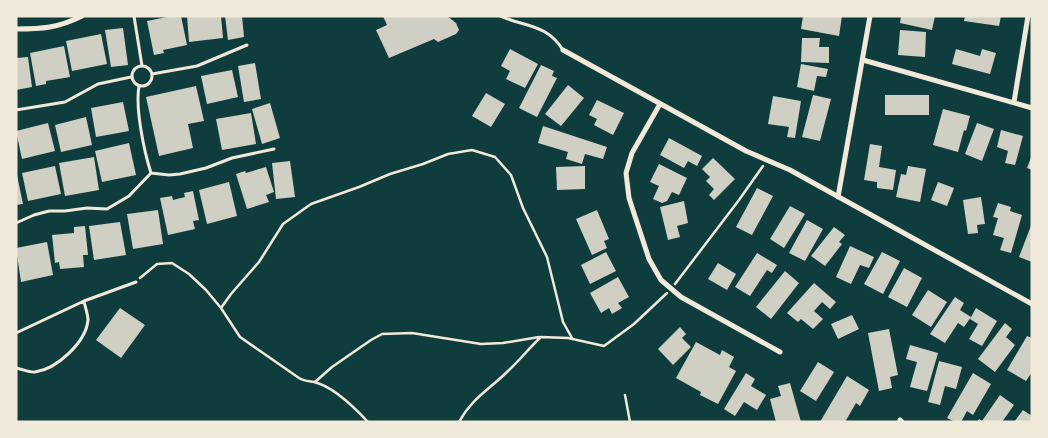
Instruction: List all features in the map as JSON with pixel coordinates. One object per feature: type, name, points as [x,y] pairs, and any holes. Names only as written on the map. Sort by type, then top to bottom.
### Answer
[{"type":"street","points":[[16,29],[51,28],[63,25],[82,16]]},
{"type":"street","points":[[838,197],[864,60],[870,16]]},
{"type":"street","points":[[1014,102],[1028,16]]},
{"type":"street","points":[[563,50],[746,152],[790,170],[1032,304]]},
{"type":"street","points":[[864,60],[1032,108]]},
{"type":"street","points":[[660,104],[629,159],[626,173],[626,186],[630,205],[649,259],[657,274],[670,290],[780,352]]},
{"type":"lane","points":[[134,16],[142,66]]},
{"type":"lane","points":[[500,16],[513,22],[530,25],[551,35],[563,50]]},
{"type":"lane","points":[[152,74],[197,66],[247,45]]},
{"type":"lane","points":[[142,66],[148,68],[152,74],[150,81],[139,86],[134,83],[131,77],[135,70],[142,66]]},
{"type":"lane","points":[[16,110],[63,103],[95,85],[131,77]]},
{"type":"lane","points":[[139,86],[138,104],[146,156],[152,173]]},
{"type":"lane","points":[[152,173],[180,174],[206,168],[232,158],[274,149]]},
{"type":"lane","points":[[16,223],[49,211],[64,212],[87,208],[107,209],[129,196],[152,173]]},
{"type":"lane","points":[[16,332],[84,301],[136,282]]},
{"type":"lane","points":[[16,368],[34,372],[51,366],[68,355],[82,339],[88,320],[84,301]]},
{"type":"path","points":[[221,308],[259,262],[283,224],[311,204],[448,154],[472,150],[495,157],[511,175],[523,208],[547,257],[563,322],[572,338]]},
{"type":"path","points":[[315,382],[371,340],[382,334],[412,333],[481,344],[554,336],[572,338],[604,346],[634,324],[670,290],[740,200],[766,160]]},
{"type":"path","points":[[136,282],[148,270],[158,264],[172,263],[189,274],[221,308],[240,337],[299,378],[306,382],[315,382],[341,397],[368,422]]},
{"type":"path","points":[[459,422],[463,414],[482,393],[508,371],[525,351],[541,337]]},
{"type":"path","points":[[625,395],[630,422]]},
{"type":"building","points":[[181,16],[187,45],[163,50],[164,53],[154,55],[147,21]]},
{"type":"building","points":[[187,16],[221,16],[223,38],[189,42]]},
{"type":"building","points":[[225,16],[242,16],[244,37],[228,40]]},
{"type":"building","points":[[383,16],[447,16],[456,23],[459,30],[456,34],[438,42],[434,39],[389,58],[376,30],[387,25]]},
{"type":"building","points":[[803,16],[842,16],[839,36],[801,29]]},
{"type":"building","points":[[901,16],[935,16],[932,30],[900,23]]},
{"type":"building","points":[[965,16],[1001,16],[999,26],[964,21]]},
{"type":"building","points":[[123,28],[128,65],[111,67],[105,30]]},
{"type":"building","points":[[900,30],[926,32],[925,57],[898,55]]},
{"type":"building","points":[[101,34],[107,64],[72,71],[66,41]]},
{"type":"building","points":[[802,38],[820,38],[819,47],[829,47],[829,63],[801,62]]},
{"type":"building","points":[[64,46],[70,77],[46,81],[46,84],[36,86],[30,53]]},
{"type":"building","points":[[510,49],[538,64],[525,88],[506,79],[510,71],[501,66]]},
{"type":"building","points":[[956,49],[980,56],[982,49],[996,53],[990,74],[952,64]]},
{"type":"building","points":[[28,57],[32,87],[16,90],[16,58]]},
{"type":"building","points":[[255,63],[261,99],[244,102],[238,66]]},
{"type":"building","points":[[801,64],[828,69],[826,77],[817,76],[814,91],[797,87]]},
{"type":"building","points":[[541,65],[554,71],[552,76],[557,78],[537,117],[519,108]]},
{"type":"building","points":[[232,70],[238,97],[207,104],[201,76]]},
{"type":"building","points":[[568,85],[584,98],[561,126],[545,114]]},
{"type":"building","points":[[196,86],[204,121],[188,124],[193,148],[159,156],[146,97]]},
{"type":"building","points":[[486,93],[505,104],[491,127],[472,116]]},
{"type":"building","points":[[813,95],[831,99],[820,141],[802,137]]},
{"type":"building","points":[[885,95],[929,95],[929,115],[885,115]]},
{"type":"building","points":[[773,96],[801,101],[795,138],[787,137],[789,127],[768,124]]},
{"type":"building","points":[[597,100],[624,113],[613,135],[594,125],[597,119],[589,115]]},
{"type":"building","points":[[123,102],[129,131],[96,137],[91,108]]},
{"type":"building","points":[[270,103],[280,138],[262,144],[252,109]]},
{"type":"building","points":[[943,109],[970,116],[958,152],[933,145]]},
{"type":"building","points":[[251,113],[256,144],[222,150],[216,119]]},
{"type":"building","points":[[86,117],[92,145],[61,152],[55,125]]},
{"type":"building","points":[[48,123],[55,151],[22,159],[16,131]]},
{"type":"building","points":[[977,123],[994,129],[982,161],[965,154]]},
{"type":"building","points":[[543,126],[607,147],[603,159],[585,154],[582,164],[566,159],[568,152],[538,143]]},
{"type":"building","points":[[1001,130],[1023,136],[1015,165],[1005,163],[1008,151],[997,147]]},
{"type":"building","points":[[669,138],[702,156],[697,166],[688,161],[684,168],[660,155]]},
{"type":"building","points":[[129,143],[136,175],[102,182],[95,151]]},
{"type":"building","points":[[870,144],[882,146],[879,167],[896,170],[893,190],[877,188],[877,182],[864,180]]},
{"type":"building","points":[[1032,155],[1032,170],[1027,168]]},
{"type":"building","points":[[94,157],[99,190],[65,196],[59,163]]},
{"type":"building","points":[[713,158],[735,179],[714,200],[709,195],[714,189],[706,181],[710,177],[702,169]]},
{"type":"building","points":[[290,161],[295,197],[276,199],[272,163]]},
{"type":"building","points":[[659,164],[687,178],[679,195],[672,192],[667,201],[662,203],[653,199],[659,186],[650,182]]},
{"type":"building","points":[[55,166],[61,194],[28,201],[22,173]]},
{"type":"building","points":[[585,166],[585,189],[557,190],[556,167]]},
{"type":"building","points":[[908,166],[926,169],[920,202],[896,197],[901,174],[906,175]]},
{"type":"building","points":[[266,167],[274,192],[266,195],[269,202],[247,209],[236,174]]},
{"type":"building","points":[[16,170],[23,204],[16,205]]},
{"type":"building","points":[[229,182],[237,216],[207,224],[199,190]]},
{"type":"building","points":[[938,182],[954,188],[947,206],[931,200]]},
{"type":"building","points":[[757,188],[773,196],[752,235],[736,227]]},
{"type":"building","points":[[193,191],[199,220],[193,221],[195,229],[168,235],[160,198],[172,196],[173,200],[185,197],[184,193]]},
{"type":"building","points":[[981,197],[985,224],[977,225],[978,233],[968,234],[963,200]]},
{"type":"building","points":[[684,201],[688,223],[677,226],[680,237],[668,240],[660,207]]},
{"type":"building","points":[[998,203],[1011,207],[1010,211],[1022,215],[1011,253],[1000,250],[1004,238],[993,235],[998,218],[993,217]]},
{"type":"building","points":[[790,206],[805,214],[784,248],[770,239]]},
{"type":"building","points":[[158,210],[163,244],[133,249],[127,214]]},
{"type":"building","points":[[597,210],[609,239],[604,241],[607,248],[592,255],[576,219]]},
{"type":"building","points":[[807,220],[823,229],[805,261],[789,253]]},
{"type":"building","points":[[120,222],[126,255],[94,260],[89,226]]},
{"type":"building","points":[[1032,223],[1032,262],[1019,257]]},
{"type":"building","points":[[85,226],[88,255],[83,255],[84,267],[60,269],[59,262],[55,263],[52,235],[74,233],[74,227]]},
{"type":"building","points":[[834,227],[845,235],[839,242],[842,244],[825,266],[811,256]]},
{"type":"building","points":[[47,242],[53,275],[21,282],[16,248]]},
{"type":"building","points":[[850,246],[874,257],[869,268],[860,265],[851,284],[836,277]]},
{"type":"building","points":[[606,252],[616,271],[590,284],[581,265]]},
{"type":"building","points":[[882,252],[900,261],[883,294],[864,284]]},
{"type":"building","points":[[757,253],[777,265],[772,273],[767,270],[750,296],[735,287]]},
{"type":"building","points":[[718,263],[736,274],[727,290],[708,279]]},
{"type":"building","points":[[904,268],[922,278],[907,307],[888,297]]},
{"type":"building","points":[[785,271],[799,283],[771,319],[756,307]]},
{"type":"building","points":[[618,277],[629,297],[618,303],[622,308],[612,314],[609,308],[601,313],[590,293]]},
{"type":"building","points":[[814,283],[836,302],[830,309],[822,302],[814,311],[823,319],[813,329],[801,319],[798,322],[787,313]]},
{"type":"building","points":[[928,290],[947,302],[931,327],[912,315]]},
{"type":"building","points":[[955,297],[964,303],[960,310],[971,317],[964,327],[958,323],[945,343],[930,334]]},
{"type":"building","points":[[120,308],[145,325],[121,358],[96,340]]},
{"type":"building","points":[[976,308],[997,321],[982,346],[969,339],[978,324],[970,319]]},
{"type":"building","points":[[852,315],[859,329],[838,339],[831,324]]},
{"type":"building","points":[[1005,323],[1012,329],[1006,337],[1015,345],[995,372],[978,359]]},
{"type":"building","points":[[680,327],[686,334],[682,338],[691,347],[673,365],[658,349]]},
{"type":"building","points":[[889,329],[898,375],[890,377],[892,388],[879,391],[868,333]]},
{"type":"building","points":[[1027,336],[1032,338],[1032,372],[1026,381],[1007,370]]},
{"type":"building","points":[[696,342],[720,355],[722,350],[734,357],[729,367],[736,371],[718,404],[700,395],[701,392],[676,378]]},
{"type":"building","points":[[910,345],[938,353],[927,391],[910,387],[917,362],[906,359]]},
{"type":"building","points":[[939,361],[962,367],[956,389],[945,386],[940,405],[928,402]]},
{"type":"building","points":[[818,362],[834,372],[816,401],[800,391]]},
{"type":"building","points":[[746,373],[755,379],[751,386],[766,395],[757,410],[744,402],[735,416],[724,409]]},
{"type":"building","points":[[973,373],[991,384],[973,415],[967,411],[961,422],[955,422],[947,418]]},
{"type":"building","points":[[847,376],[869,390],[860,406],[856,403],[845,422],[820,422]]},
{"type":"building","points":[[790,383],[801,422],[776,422],[770,399],[781,396],[778,386]]},
{"type":"building","points":[[1000,395],[1014,405],[1002,422],[977,422],[979,419],[982,421]]},
{"type":"building","points":[[1023,410],[1032,416],[1032,422],[1014,422]]}]
